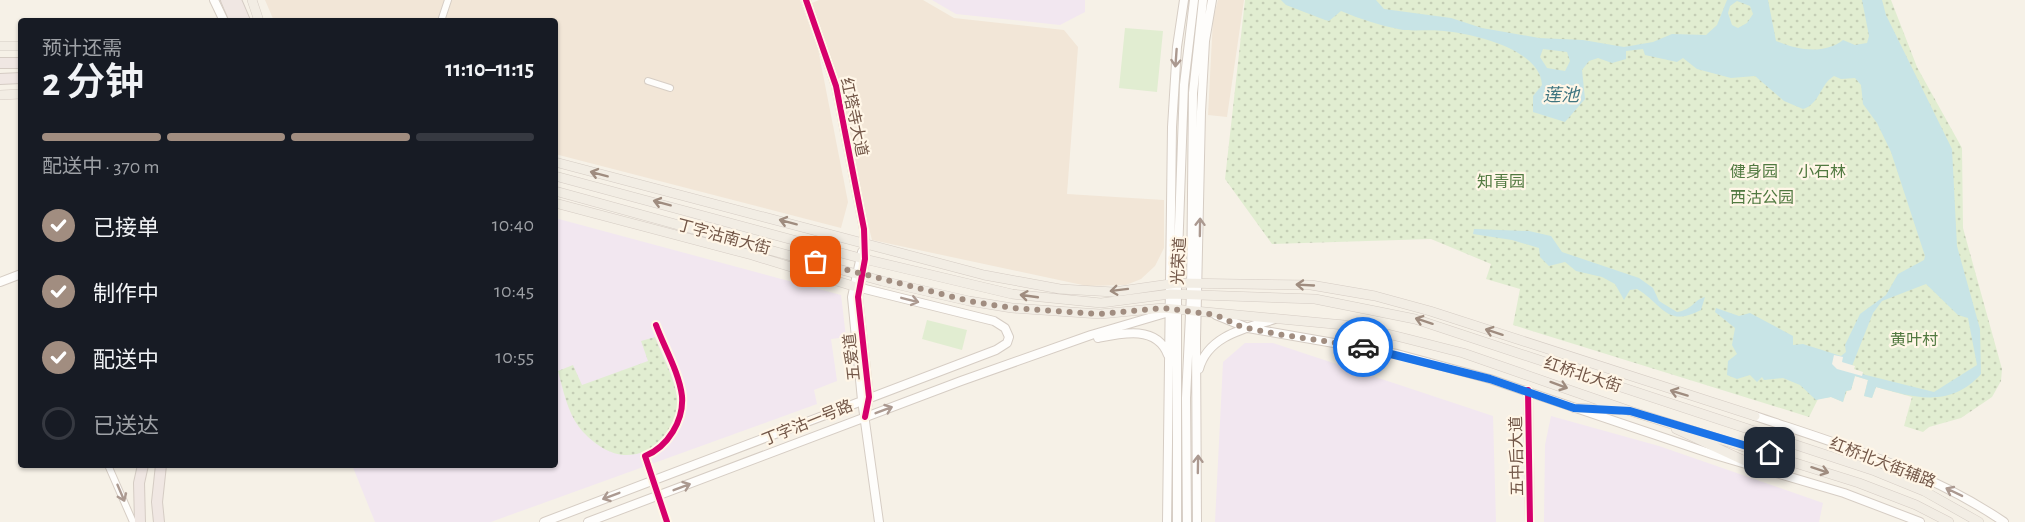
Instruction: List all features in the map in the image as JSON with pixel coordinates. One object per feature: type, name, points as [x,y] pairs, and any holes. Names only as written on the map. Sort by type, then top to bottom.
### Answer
[{"type":"highway","points":[[226,0],[234,18]]},
{"type":"highway","points":[[236,0],[244,18]]},
{"type":"highway","points":[[0,63],[18,63]]},
{"type":"highway","points":[[0,79],[18,78]]},
{"type":"highway","points":[[140,522],[139,483],[142,468]]},
{"type":"highway","points":[[159,522],[157,502],[161,468]]},
{"type":"main road","points":[[214,0],[223,18]]},
{"type":"main road","points":[[252,0],[258,18]]},
{"type":"main road","name":"红塔寺大道","points":[[806,0],[836,86],[864,244],[859,274]]},
{"type":"main road","points":[[1167,522],[1168,357],[1173,294],[1174,77],[1184,0]]},
{"type":"main road","name":"光荣道","points":[[1173,283],[1184,86],[1194,0]]},
{"type":"main road","name":"光荣道","points":[[1195,283],[1193,93],[1203,0]]},
{"type":"main road","points":[[1187,522],[1186,398],[1195,295],[1205,41],[1212,0]]},
{"type":"main road","points":[[0,46],[18,46]]},
{"type":"main road","points":[[0,95],[18,94]]},
{"type":"main road","points":[[558,163],[984,275],[1060,289],[1114,292],[1173,283],[1311,285],[1375,296],[1430,310],[1755,416]]},
{"type":"main road","name":"丁字沽南大街","points":[[558,177],[862,259],[968,285],[1059,300],[1101,303],[1173,294]]},
{"type":"main road","name":"丁字沽南大街","points":[[558,192],[859,274],[969,301],[1012,308],[1100,314],[1150,308],[1172,311]]},
{"type":"main road","points":[[558,204],[752,255],[856,287]]},
{"type":"main road","points":[[715,233],[752,255]]},
{"type":"main road","name":"五爱道","points":[[859,274],[856,287],[866,398],[865,417],[879,522]]},
{"type":"main road","points":[[0,282],[18,275]]},
{"type":"main road","name":"丁字沽一号路","points":[[544,522],[996,350],[1007,343],[1009,337],[1005,328],[994,321],[856,287]]},
{"type":"main road","name":"红桥北大街","points":[[1173,294],[1314,299],[1415,319],[1679,404],[1891,477],[1924,491],[1979,522]]},
{"type":"main road","points":[[1172,311],[1178,522]]},
{"type":"main road","name":"丁字沽一号路","points":[[588,522],[1074,341],[1172,311]]},
{"type":"main road","name":"红桥北大街","points":[[1172,311],[1281,318],[1354,326],[1463,353],[1630,411],[1859,483],[1949,522]]},
{"type":"main road","points":[[1194,312],[1197,378],[1197,522]]},
{"type":"main road","points":[[1216,315],[1248,328],[1397,354],[1528,390],[1574,408],[1844,493],[1920,522]]},
{"type":"main road","points":[[1197,378],[1200,364],[1211,348],[1227,336],[1281,318]]},
{"type":"main road","points":[[1074,341],[1123,333],[1140,333],[1160,342],[1168,357]]},
{"type":"main road","name":"五中后大道","points":[[1528,390],[1530,522]]},
{"type":"main road","points":[[1679,404],[1755,416]]},
{"type":"main road","points":[[1574,408],[1630,411]]},
{"type":"main road","name":"红桥北大街辅路","points":[[1755,416],[1907,469],[1963,496],[2004,522]]},
{"type":"main road","points":[[1658,420],[1756,466]]},
{"type":"street","points":[[442,18],[448,0]]},
{"type":"street","points":[[648,81],[670,88]]},
{"type":"street","points":[[656,325],[682,395],[681,412],[670,437],[658,449],[645,456],[666,522]]},
{"type":"street","points":[[109,468],[133,522]]},
{"type":"shaded area","points":[[265,0],[800,0],[818,49],[848,202],[841,228],[558,155],[558,18],[273,18]]},
{"type":"shaded area","points":[[819,0],[923,0],[954,18],[1064,30],[1078,47],[1067,194],[1164,200],[1164,248],[1155,266],[1141,279],[1126,285],[1087,286],[872,240],[812,3]]},
{"type":"shaded area","points":[[932,0],[1085,0],[1085,12],[1060,25],[956,14]]},
{"type":"shaded area","points":[[1218,0],[1244,0],[1227,117],[1208,115],[1213,19]]},
{"type":"shaded area","points":[[558,219],[841,295],[846,337],[831,339],[837,381],[814,390],[817,404],[491,522],[375,522],[353,468],[558,468]]},
{"type":"shaded area","points":[[1245,343],[1273,343],[1493,416],[1496,522],[1215,522],[1223,362]]},
{"type":"shaded area","points":[[1551,416],[1659,446],[1823,503],[1819,522],[1544,522],[1545,445]]},
{"type":"green space","name":"西沽公园","points":[[1245,0],[1891,0],[1917,67],[1962,148],[1963,228],[2002,369],[2001,381],[1992,397],[1961,418],[1929,427],[1923,432],[1904,426],[1912,397],[1876,387],[1872,398],[1864,396],[1868,380],[1855,376],[1851,390],[1847,391],[1843,402],[1831,397],[1818,399],[1809,417],[1513,325],[1520,289],[1486,279],[1491,264],[1431,239],[1272,244],[1225,179]]},
{"type":"green space","points":[[1125,28],[1163,31],[1157,92],[1119,88]]},
{"type":"green space","points":[[927,320],[967,330],[962,350],[922,339]]},
{"type":"green space","points":[[655,337],[676,390],[677,409],[674,419],[663,438],[645,451],[624,455],[611,452],[593,441],[575,421],[558,371],[573,365],[582,385],[648,361],[641,341]]},
{"type":"water","name":"莲池","points":[[1281,0],[1376,0],[1384,9],[1451,18],[1482,28],[1539,38],[1583,40],[1624,47],[1653,42],[1672,34],[1706,35],[1717,25],[1727,0],[1768,0],[1776,41],[1810,50],[1827,48],[1843,40],[1855,45],[1867,43],[1869,36],[1862,0],[1882,0],[1886,15],[1952,149],[1957,246],[1980,329],[1981,374],[1969,385],[1945,396],[1918,397],[1876,387],[1872,398],[1864,396],[1868,380],[1855,376],[1851,390],[1846,391],[1843,402],[1831,397],[1816,400],[1800,385],[1783,378],[1764,380],[1762,377],[1757,382],[1750,375],[1737,379],[1727,375],[1728,361],[1737,354],[1732,345],[1735,328],[1715,312],[1716,308],[1739,316],[1750,313],[1793,336],[1793,345],[1803,344],[1841,356],[1846,352],[1845,345],[1860,314],[1886,295],[1898,274],[1924,260],[1925,256],[1891,152],[1877,123],[1863,104],[1861,85],[1855,78],[1841,79],[1834,76],[1813,103],[1803,109],[1784,101],[1755,76],[1731,78],[1697,69],[1683,58],[1677,62],[1645,55],[1643,49],[1626,51],[1626,59],[1612,63],[1598,58],[1589,61],[1582,70],[1585,99],[1565,122],[1533,112],[1533,96],[1542,85],[1538,72],[1530,62],[1504,46],[1472,36],[1439,30],[1398,29],[1341,11],[1329,21],[1286,5]],"holes":[[[1737,1],[1750,6],[1753,14],[1747,23],[1738,28],[1732,25],[1728,13],[1730,6]],[[1543,49],[1567,52],[1570,61],[1565,71],[1547,68],[1540,57]],[[1926,284],[1958,315],[1968,318],[1977,365],[1934,392],[1850,371],[1873,313],[1882,301]]]},
{"type":"water","points":[[1474,229],[1529,231],[1551,236],[1562,252],[1639,278],[1653,288],[1659,301],[1677,312],[1687,309],[1705,297],[1701,310],[1680,317],[1672,315],[1637,289],[1630,290],[1624,300],[1615,284],[1602,277],[1576,271],[1565,262],[1549,266],[1540,257],[1539,248],[1512,240],[1473,234]]},
{"type":"pier","points":[[1834,355],[1843,357],[1842,362],[1855,366],[1854,369],[1863,372],[1862,376],[1837,369],[1832,364]]},
{"type":"cycle path","points":[[806,0],[836,86],[864,229],[865,259],[858,297],[869,397],[865,417]]},
{"type":"cycle path","points":[[656,325],[675,369],[682,396],[680,414],[673,432],[661,446],[645,456],[667,522]]},
{"type":"cycle path","points":[[1528,390],[1530,522]]},
{"type":"way so far","points":[[816,262],[969,301],[1012,308],[1100,314],[1163,308],[1216,315],[1242,327],[1277,334],[1363,347]]},
{"type":"route","points":[[1363,347],[1490,379],[1528,390],[1574,408],[1630,411],[1770,453]]},
{"type":"park label","name":"健身园","points":[[1754,171]]},
{"type":"park label","name":"小石林","points":[[1822,171]]},
{"type":"park label","name":"知青园","points":[[1501,181]]},
{"type":"park label","name":"黄叶村","points":[[1914,339]]}]
